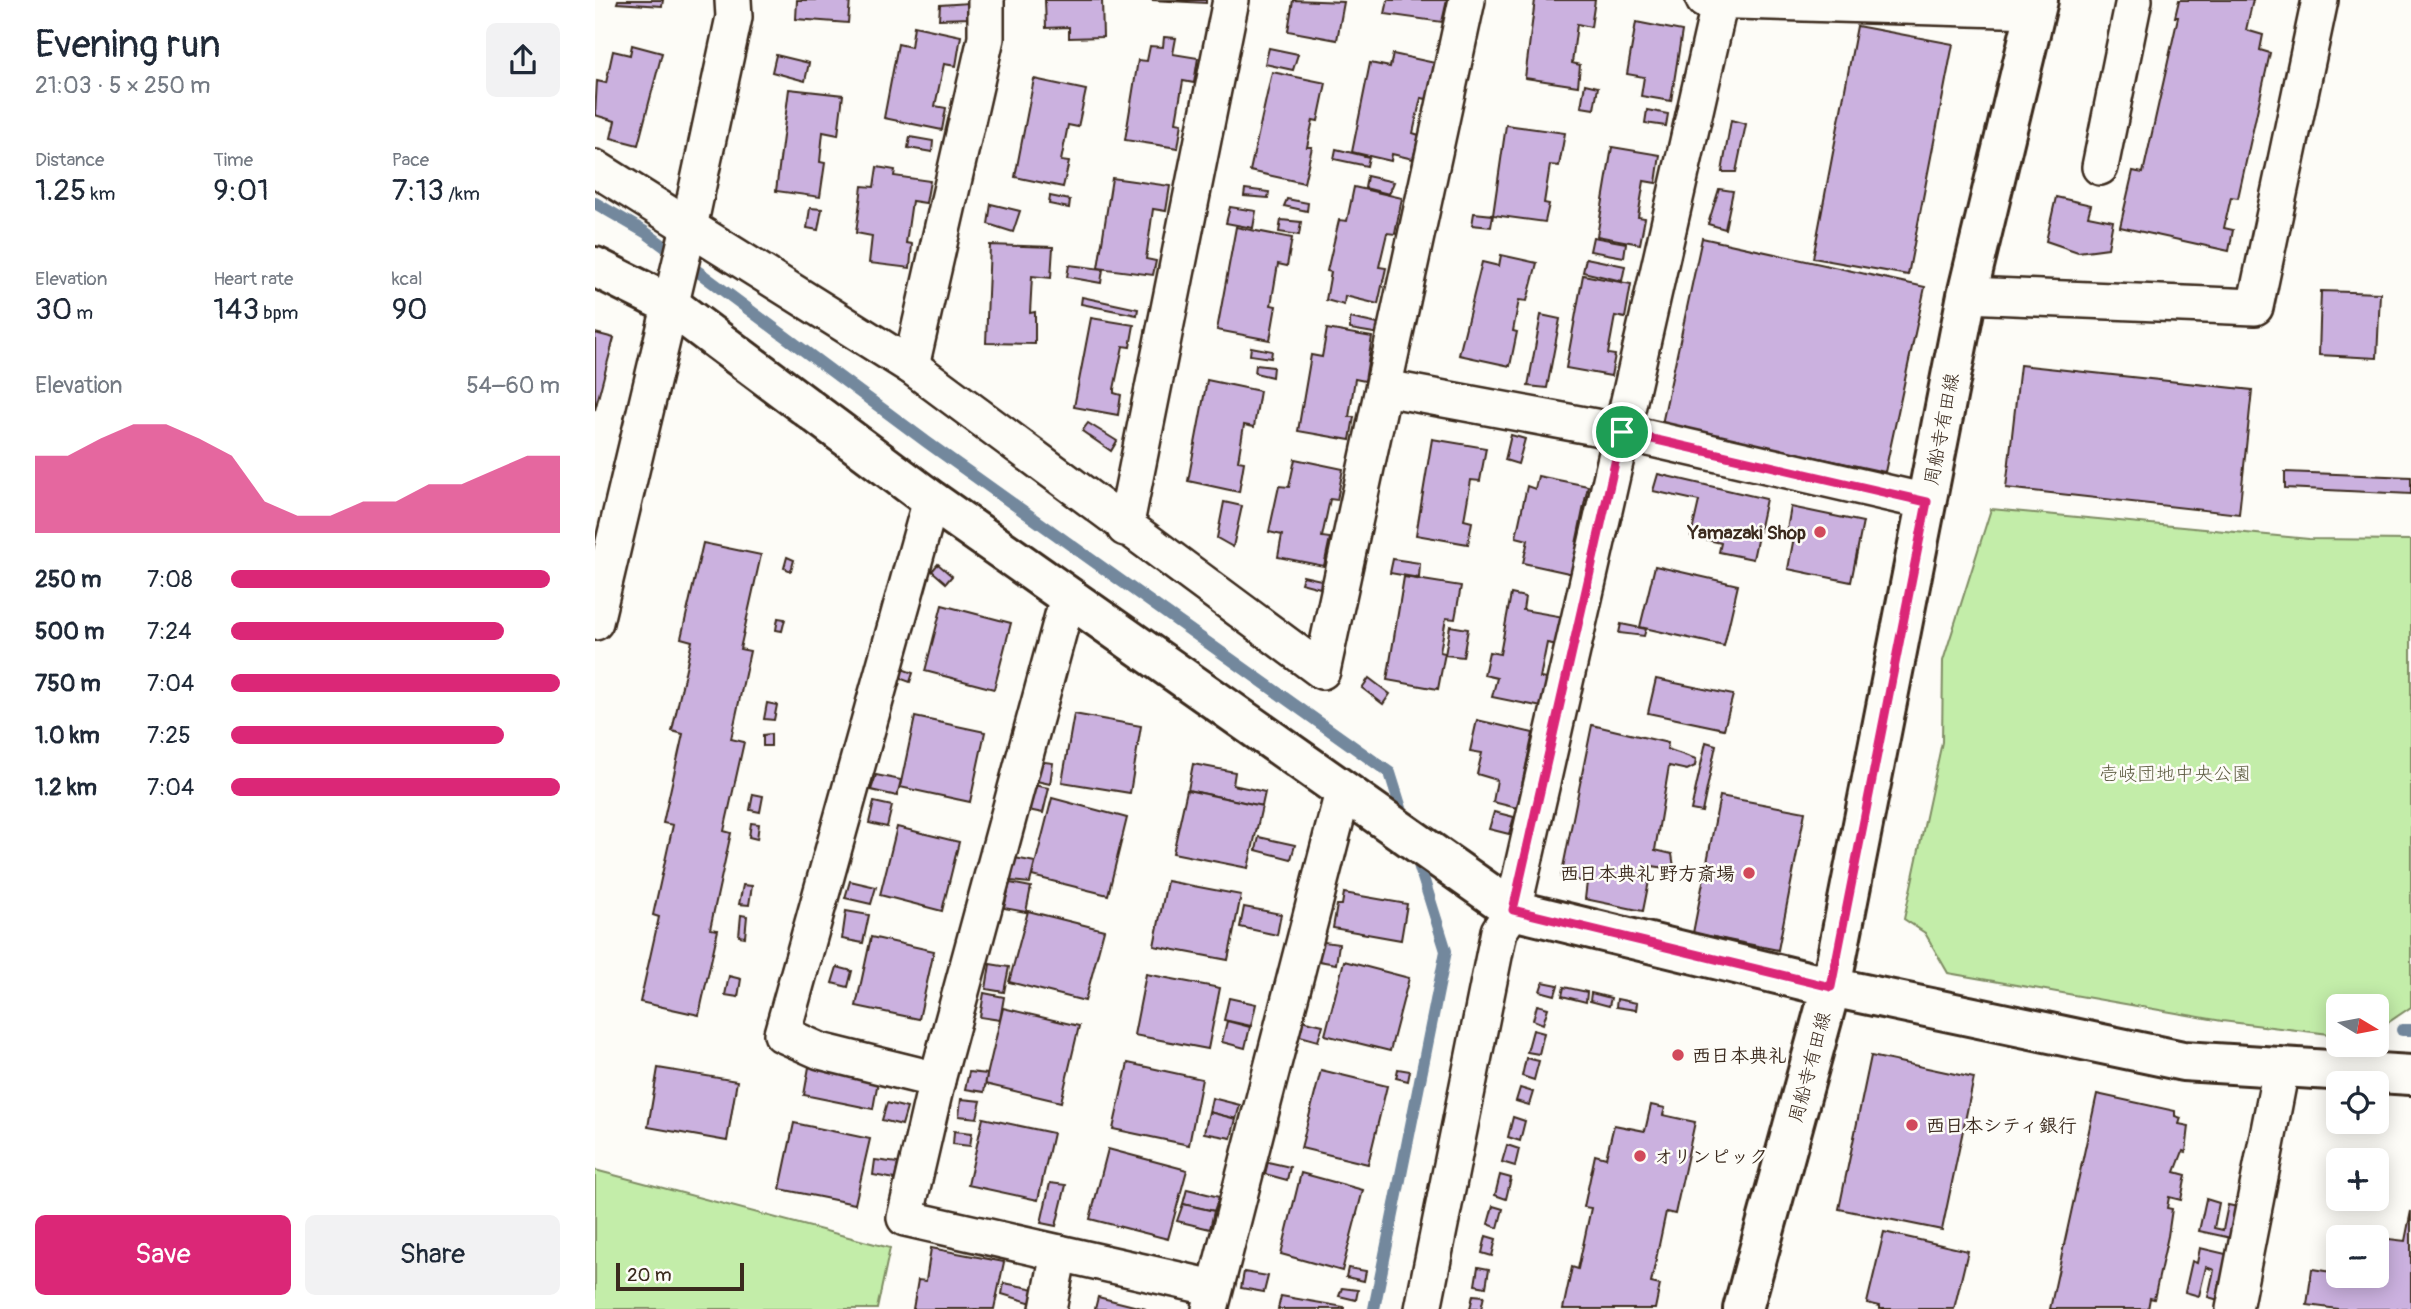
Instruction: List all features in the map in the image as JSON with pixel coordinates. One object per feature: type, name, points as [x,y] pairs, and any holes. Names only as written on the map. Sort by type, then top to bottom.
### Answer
[{"type":"street","points":[[595,622],[689,227],[734,17],[733,0]]},
{"type":"street","points":[[911,366],[986,38],[986,0]]},
{"type":"street","points":[[1125,528],[1231,0]]},
{"type":"street","points":[[595,168],[911,366],[1125,528],[1322,671],[1467,0]]},
{"type":"street","points":[[1704,0],[2037,5]]},
{"type":"street","points":[[2100,167],[2134,0]]},
{"type":"street","points":[[1967,295],[2255,307],[2320,0]]},
{"type":"street","points":[[1423,1309],[1499,931],[1513,910],[1720,1]]},
{"type":"street","name":"周船寺有田線","points":[[1743,1309],[1831,987],[1967,295],[2037,5]]},
{"type":"street","points":[[595,267],[669,304],[930,500],[1513,910],[1831,987],[2183,1061],[2411,1075]]},
{"type":"street","points":[[1385,387],[1622,432],[1927,502]]},
{"type":"street","points":[[930,500],[782,1034],[820,1051],[937,1080]]},
{"type":"street","points":[[1068,597],[937,1080],[905,1218],[1059,1253],[1212,1299],[1343,792]]},
{"type":"street","points":[[2234,1309],[2281,1069]]},
{"type":"street","points":[[1048,1309],[1059,1253]]},
{"type":"green space","name":"壱岐団地中央公園","points":[[1991,509],[2309,539],[2411,540],[2411,1007],[2389,1022],[2389,994],[2326,994],[2326,1034],[2222,1021],[1948,973],[1925,933],[1904,919],[1942,742],[1943,661]]},
{"type":"green space","points":[[595,1170],[890,1248],[877,1309],[595,1309]]},
{"type":"building","points":[[618,0],[663,0],[662,6],[617,3]]},
{"type":"building","points":[[797,0],[850,0],[848,23],[796,19]]},
{"type":"building","points":[[1045,0],[1102,0],[1103,37],[1069,38],[1069,27],[1046,28]]},
{"type":"building","points":[[1151,0],[1206,0],[1206,3]]},
{"type":"building","points":[[1293,0],[1344,2],[1337,40],[1288,31]]},
{"type":"building","points":[[1388,0],[1447,0],[1442,22],[1385,14]]},
{"type":"building","points":[[1535,0],[1595,0],[1591,27],[1577,24],[1572,63],[1580,65],[1578,86],[1525,78]]},
{"type":"building","points":[[2179,0],[2253,0],[2246,30],[2263,35],[2260,50],[2270,53],[2238,198],[2231,197],[2224,228],[2233,230],[2229,251],[2120,227],[2133,171],[2143,173],[2178,17],[2175,17]]},
{"type":"building","points":[[969,3],[971,18],[939,19],[940,5]]},
{"type":"building","points":[[1636,22],[1682,31],[1671,101],[1641,96],[1644,77],[1627,74]]},
{"type":"building","points":[[914,26],[961,36],[956,66],[944,64],[935,106],[946,108],[942,130],[884,118],[898,44],[911,47]]},
{"type":"building","points":[[1857,26],[1953,44],[1908,275],[1813,258]]},
{"type":"building","points":[[1164,37],[1176,38],[1173,54],[1198,58],[1194,83],[1183,81],[1176,122],[1182,123],[1178,148],[1125,140],[1138,60],[1147,61],[1150,46],[1163,47]]},
{"type":"building","points":[[632,45],[662,53],[638,145],[611,138],[615,121],[595,115],[597,81],[606,83],[613,51],[630,55]]},
{"type":"building","points":[[1269,48],[1298,54],[1293,70],[1265,64]]},
{"type":"building","points":[[1393,54],[1435,63],[1427,99],[1421,98],[1413,133],[1419,135],[1413,159],[1392,154],[1391,161],[1352,152],[1370,63],[1390,67]]},
{"type":"building","points":[[776,55],[809,63],[805,81],[772,72]]},
{"type":"building","points":[[1272,72],[1326,83],[1318,121],[1313,120],[1307,147],[1312,147],[1304,183],[1250,171]]},
{"type":"building","points":[[1034,79],[1086,90],[1078,127],[1068,125],[1061,161],[1069,162],[1063,187],[1015,177]]},
{"type":"building","points":[[1585,84],[1598,87],[1594,109],[1581,107]]},
{"type":"building","points":[[789,89],[843,95],[838,135],[823,132],[820,162],[825,163],[820,197],[776,191]]},
{"type":"building","points":[[1647,110],[1668,114],[1666,126],[1645,123]]},
{"type":"building","points":[[1731,120],[1746,124],[1736,172],[1722,172]]},
{"type":"building","points":[[1506,125],[1565,133],[1559,166],[1550,165],[1544,203],[1549,204],[1545,222],[1493,215]]},
{"type":"building","points":[[910,137],[933,141],[932,152],[908,148]]},
{"type":"building","points":[[1612,147],[1660,155],[1656,183],[1644,181],[1638,217],[1645,218],[1640,244],[1597,236]]},
{"type":"building","points":[[1336,149],[1369,157],[1367,166],[1334,159]]},
{"type":"building","points":[[877,167],[895,170],[894,176],[930,181],[926,203],[912,201],[906,243],[912,244],[910,268],[869,263],[872,236],[856,233],[862,186],[874,187]]},
{"type":"building","points":[[1367,176],[1394,182],[1389,194],[1365,188]]},
{"type":"building","points":[[1112,178],[1170,186],[1166,211],[1153,209],[1146,259],[1156,261],[1153,275],[1098,268]]},
{"type":"building","points":[[1354,187],[1402,198],[1395,234],[1387,233],[1379,267],[1386,268],[1378,304],[1345,296],[1344,305],[1326,300],[1331,272],[1327,271],[1339,220],[1347,221]]},
{"type":"building","points":[[1245,189],[1269,192],[1268,198],[1244,196]]},
{"type":"building","points":[[1719,189],[1733,191],[1725,229],[1708,224]]},
{"type":"building","points":[[1050,196],[1070,200],[1069,208],[1049,204]]},
{"type":"building","points":[[2056,197],[2091,205],[2088,216],[2113,221],[2108,248],[2078,252],[2046,241]]},
{"type":"building","points":[[1287,199],[1308,203],[1307,211],[1284,206]]},
{"type":"building","points":[[991,204],[1020,211],[1013,232],[988,224]]},
{"type":"building","points":[[1230,207],[1256,211],[1253,228],[1226,223]]},
{"type":"building","points":[[810,208],[822,209],[818,230],[807,228]]},
{"type":"building","points":[[1474,213],[1493,215],[1491,227],[1472,225]]},
{"type":"building","points":[[1281,220],[1301,222],[1299,235],[1279,232]]},
{"type":"building","points":[[1236,227],[1292,238],[1287,266],[1278,264],[1271,305],[1276,306],[1270,340],[1217,330]]},
{"type":"building","points":[[1593,237],[1626,243],[1624,257],[1590,251]]},
{"type":"building","points":[[1702,238],[1925,287],[1885,472],[1662,424]]},
{"type":"building","points":[[990,245],[1053,247],[1051,278],[1032,276],[1030,313],[1035,312],[1035,344],[986,343]]},
{"type":"building","points":[[1501,255],[1537,263],[1527,301],[1519,300],[1513,331],[1517,332],[1510,366],[1459,355],[1482,262],[1499,266]]},
{"type":"building","points":[[1586,258],[1625,266],[1622,281],[1583,272]]},
{"type":"building","points":[[1069,265],[1103,269],[1101,283],[1067,277]]},
{"type":"building","points":[[1583,275],[1631,284],[1625,318],[1615,316],[1608,354],[1615,355],[1611,376],[1566,368]]},
{"type":"building","points":[[2321,291],[2380,293],[2377,358],[2319,355]]},
{"type":"building","points":[[1082,297],[1138,309],[1137,315],[1081,304]]},
{"type":"building","points":[[1541,315],[1560,319],[1547,388],[1528,386]]},
{"type":"building","points":[[1091,318],[1134,325],[1130,347],[1123,346],[1114,389],[1114,393],[1121,395],[1118,415],[1074,407]]},
{"type":"building","points":[[1350,318],[1383,325],[1380,334],[1350,329]]},
{"type":"building","points":[[1327,329],[1372,337],[1365,381],[1355,379],[1349,417],[1354,417],[1350,440],[1298,431],[1311,355],[1322,357]]},
{"type":"building","points":[[595,333],[614,338],[595,410]]},
{"type":"building","points":[[1251,347],[1272,351],[1271,358],[1250,355]]},
{"type":"building","points":[[1256,365],[1273,367],[1272,377],[1255,373]]},
{"type":"building","points":[[2020,365],[2252,390],[2239,514],[2006,488]]},
{"type":"building","points":[[1207,380],[1260,391],[1254,427],[1244,425],[1238,461],[1244,462],[1239,492],[1188,481]]},
{"type":"building","points":[[1088,423],[1117,441],[1111,451],[1082,431]]},
{"type":"building","points":[[1511,435],[1525,439],[1518,464],[1505,460]]},
{"type":"building","points":[[1432,439],[1486,448],[1480,481],[1471,480],[1464,520],[1472,522],[1468,544],[1416,535]]},
{"type":"building","points":[[1295,459],[1343,469],[1337,500],[1330,499],[1322,537],[1330,538],[1324,566],[1278,557],[1282,535],[1269,532],[1279,486],[1289,487]]},
{"type":"building","points":[[2285,472],[2411,477],[2411,494],[2285,488]]},
{"type":"building","points":[[1658,474],[1766,499],[1753,559],[1719,552],[1721,543],[1691,536],[1699,501],[1653,491]]},
{"type":"building","points":[[1538,476],[1588,486],[1576,544],[1584,546],[1578,575],[1523,563],[1528,540],[1516,537],[1527,486],[1535,489]]},
{"type":"building","points":[[1224,502],[1242,506],[1233,547],[1217,538]]},
{"type":"building","points":[[1791,507],[1863,522],[1851,582],[1788,569],[1794,537],[1786,535]]},
{"type":"building","points":[[703,543],[761,555],[740,649],[750,651],[731,739],[744,742],[724,831],[731,833],[710,929],[718,930],[699,1015],[640,1002],[659,917],[653,915],[673,825],[663,823],[683,734],[672,731],[692,641],[681,638]]},
{"type":"building","points":[[787,557],[794,560],[791,571],[784,568]]},
{"type":"building","points":[[1393,559],[1420,563],[1419,578],[1390,573]]},
{"type":"building","points":[[938,564],[952,576],[946,583],[932,571]]},
{"type":"building","points":[[1655,566],[1738,585],[1724,646],[1640,627]]},
{"type":"building","points":[[1303,576],[1321,580],[1320,588],[1301,583]]},
{"type":"building","points":[[1404,577],[1461,586],[1455,619],[1446,618],[1440,652],[1445,653],[1438,689],[1387,680]]},
{"type":"building","points":[[1511,594],[1525,597],[1523,610],[1564,617],[1558,645],[1547,643],[1540,678],[1548,679],[1542,707],[1492,697],[1497,678],[1484,675],[1489,652],[1500,654]]},
{"type":"building","points":[[942,605],[1011,623],[994,689],[925,671]]},
{"type":"building","points":[[778,618],[785,619],[782,631],[776,630]]},
{"type":"building","points":[[1621,624],[1646,629],[1644,636],[1619,633]]},
{"type":"building","points":[[1450,626],[1468,629],[1463,657],[1445,655]]},
{"type":"building","points":[[902,669],[913,673],[910,682],[899,678]]},
{"type":"building","points":[[1369,678],[1390,694],[1383,704],[1362,688]]},
{"type":"building","points":[[1656,679],[1733,695],[1724,729],[1648,713]]},
{"type":"building","points":[[767,703],[777,705],[774,720],[764,719]]},
{"type":"building","points":[[1074,714],[1141,726],[1130,793],[1062,782]]},
{"type":"building","points":[[915,717],[985,732],[970,802],[900,787]]},
{"type":"building","points":[[1477,720],[1533,733],[1517,808],[1493,802],[1497,780],[1477,774],[1482,753],[1470,751]]},
{"type":"building","points":[[1592,725],[1668,743],[1667,749],[1696,759],[1695,766],[1687,770],[1669,766],[1655,850],[1672,854],[1674,867],[1652,866],[1643,911],[1585,899],[1587,882],[1561,877]]},
{"type":"building","points":[[771,734],[771,746],[763,746],[763,735]]},
{"type":"building","points":[[1706,742],[1716,745],[1702,812],[1691,810]]},
{"type":"building","points":[[1037,761],[1053,763],[1050,784],[1032,780]]},
{"type":"building","points":[[1193,764],[1235,772],[1233,785],[1265,792],[1262,806],[1188,790]]},
{"type":"building","points":[[876,775],[901,780],[897,796],[871,790]]},
{"type":"building","points":[[1033,785],[1049,788],[1043,813],[1028,810]]},
{"type":"building","points":[[1187,790],[1262,806],[1248,868],[1173,853]]},
{"type":"building","points":[[753,794],[763,796],[760,812],[750,810]]},
{"type":"building","name":"西日本典礼 野方斎場","points":[[1720,796],[1805,812],[1778,950],[1693,933]]},
{"type":"building","points":[[1052,798],[1127,818],[1108,895],[1032,876]]},
{"type":"building","points":[[874,802],[892,806],[887,827],[869,823]]},
{"type":"building","points":[[1494,812],[1514,817],[1509,834],[1489,829]]},
{"type":"building","points":[[751,823],[759,824],[757,839],[749,837]]},
{"type":"building","points":[[897,827],[959,842],[942,911],[880,895]]},
{"type":"building","points":[[1259,837],[1295,845],[1291,859],[1256,850]]},
{"type":"building","points":[[1015,858],[1035,862],[1030,883],[1011,881]]},
{"type":"building","points":[[850,881],[876,887],[871,904],[845,898]]},
{"type":"building","points":[[1167,881],[1241,895],[1228,960],[1154,946]]},
{"type":"building","points":[[1010,883],[1031,887],[1026,912],[1004,908]]},
{"type":"building","points":[[743,885],[752,886],[749,905],[739,904]]},
{"type":"building","points":[[1344,893],[1407,904],[1401,940],[1333,928],[1337,905],[1342,905]]},
{"type":"building","points":[[1244,907],[1281,914],[1277,935],[1240,927]]},
{"type":"building","points":[[846,911],[869,915],[863,943],[842,939]]},
{"type":"building","points":[[1028,911],[1104,930],[1085,1001],[1009,982]]},
{"type":"building","points":[[741,915],[747,916],[745,937],[739,936]]},
{"type":"building","points":[[871,937],[934,951],[919,1019],[856,1006]]},
{"type":"building","points":[[1317,941],[1339,944],[1336,964],[1313,960]]},
{"type":"building","points":[[1344,961],[1409,978],[1390,1051],[1325,1035]]},
{"type":"building","points":[[990,964],[1009,967],[1004,992],[986,989]]},
{"type":"building","points":[[837,967],[852,971],[848,987],[832,983]]},
{"type":"building","points":[[1146,974],[1220,988],[1208,1049],[1134,1035]]},
{"type":"building","points":[[729,976],[741,979],[738,997],[725,995]]},
{"type":"building","points":[[1543,982],[1558,985],[1555,995],[1540,991]]},
{"type":"building","points":[[1564,987],[1587,992],[1586,1002],[1562,996]]},
{"type":"building","points":[[984,993],[1004,997],[1000,1020],[980,1017]]},
{"type":"building","points":[[1591,993],[1611,998],[1609,1006],[1590,1001]]},
{"type":"building","points":[[1229,998],[1256,1004],[1251,1026],[1224,1020]]},
{"type":"building","points":[[1617,999],[1637,1003],[1636,1010],[1616,1007]]},
{"type":"building","points":[[1537,1005],[1548,1008],[1543,1024],[1533,1020]]},
{"type":"building","points":[[1003,1008],[1079,1026],[1061,1102],[985,1084]]},
{"type":"building","points":[[1297,1019],[1323,1025],[1318,1041],[1293,1034]]},
{"type":"building","points":[[1227,1021],[1250,1027],[1245,1048],[1222,1042]]},
{"type":"building","points":[[1533,1030],[1544,1033],[1539,1054],[1527,1052]]},
{"type":"building","points":[[1871,1056],[1974,1078],[1942,1230],[1839,1209]]},
{"type":"building","points":[[1526,1058],[1539,1061],[1534,1080],[1522,1076]]},
{"type":"building","points":[[1128,1063],[1202,1079],[1189,1145],[1113,1129]]},
{"type":"building","points":[[809,1067],[878,1081],[873,1109],[804,1095]]},
{"type":"building","points":[[658,1068],[737,1081],[727,1141],[648,1127]]},
{"type":"building","points":[[1398,1069],[1410,1071],[1408,1081],[1396,1078]]},
{"type":"building","points":[[1321,1070],[1387,1086],[1368,1164],[1301,1148]]},
{"type":"building","points":[[969,1072],[987,1074],[984,1092],[965,1089]]},
{"type":"building","points":[[1520,1088],[1533,1092],[1529,1105],[1516,1101]]},
{"type":"building","points":[[2097,1094],[2175,1111],[2175,1116],[2181,1118],[2179,1124],[2189,1126],[2186,1152],[2183,1151],[2175,1172],[2186,1175],[2181,1200],[2169,1197],[2167,1208],[2172,1209],[2168,1236],[2154,1299],[2150,1298],[2148,1309],[2050,1309]]},
{"type":"building","points":[[1212,1098],[1240,1105],[1236,1119],[1209,1112]]},
{"type":"building","points":[[961,1099],[981,1101],[977,1118],[959,1116]]},
{"type":"building","points":[[887,1103],[907,1108],[902,1125],[882,1120]]},
{"type":"building","points":[[1651,1105],[1665,1108],[1663,1115],[1695,1122],[1675,1214],[1666,1212],[1651,1283],[1660,1285],[1655,1309],[1563,1309],[1572,1267],[1578,1269],[1591,1208],[1584,1207],[1595,1155],[1606,1158],[1614,1125],[1645,1131]]},
{"type":"building","points":[[1209,1112],[1236,1119],[1231,1138],[1204,1133]]},
{"type":"building","points":[[1513,1117],[1525,1121],[1520,1141],[1508,1137]]},
{"type":"building","points":[[983,1118],[1053,1133],[1038,1200],[968,1185]]},
{"type":"building","points":[[794,1123],[870,1139],[855,1204],[780,1189]]},
{"type":"building","points":[[954,1131],[972,1133],[970,1146],[953,1144]]},
{"type":"building","points":[[1507,1145],[1519,1149],[1515,1166],[1502,1162]]},
{"type":"building","points":[[1108,1149],[1187,1170],[1168,1239],[1090,1219]]},
{"type":"building","points":[[875,1160],[898,1163],[895,1179],[873,1175]]},
{"type":"building","points":[[1268,1162],[1290,1167],[1287,1180],[1265,1174]]},
{"type":"building","points":[[1301,1173],[1363,1190],[1342,1271],[1281,1254]]},
{"type":"building","points":[[1500,1175],[1511,1178],[1506,1199],[1495,1195]]},
{"type":"building","points":[[1050,1183],[1066,1185],[1056,1226],[1041,1223]]},
{"type":"building","points":[[1187,1189],[1219,1197],[1214,1211],[1183,1204]]},
{"type":"building","points":[[2206,1199],[2219,1203],[2214,1228],[2223,1230],[2228,1205],[2243,1208],[2236,1239],[2199,1231]]},
{"type":"building","points":[[1183,1204],[1214,1211],[1210,1229],[1177,1221]]},
{"type":"building","points":[[1493,1206],[1503,1209],[1498,1228],[1488,1224]]},
{"type":"building","points":[[2411,1211],[2411,1309],[2338,1309],[2307,1305],[2312,1269],[2326,1271],[2326,1288],[2389,1288],[2389,1239],[2405,1241]]},
{"type":"building","points":[[1884,1232],[1968,1251],[1954,1309],[1880,1309],[1880,1306],[1867,1303]]},
{"type":"building","points":[[1486,1236],[1496,1239],[1492,1256],[1482,1253]]},
{"type":"building","points":[[931,1248],[1004,1262],[994,1309],[913,1309],[918,1280],[926,1281]]},
{"type":"building","points":[[2200,1248],[2230,1255],[2222,1301],[2208,1297],[2214,1270],[2206,1267],[2199,1296],[2185,1292],[2192,1261],[2197,1263]]},
{"type":"building","points":[[1478,1267],[1489,1269],[1486,1287],[1475,1285]]},
{"type":"building","points":[[1348,1268],[1366,1271],[1364,1281],[1346,1277]]},
{"type":"building","points":[[1244,1272],[1268,1276],[1264,1292],[1241,1288]]},
{"type":"building","points":[[1004,1283],[1035,1289],[1032,1303],[1002,1294]]},
{"type":"building","points":[[1342,1288],[1358,1290],[1356,1300],[1339,1296]]},
{"type":"building","points":[[1473,1295],[1484,1296],[1481,1309],[1470,1309]]},
{"type":"building","points":[[1281,1296],[1344,1307],[1344,1309],[1278,1309]]},
{"type":"building","points":[[1098,1297],[1146,1309],[1095,1309]]},
{"type":"waterway","points":[[595,203],[645,232],[928,443],[1390,773],[1405,821]]},
{"type":"waterway","points":[[1374,1309],[1446,951],[1415,852]]},
{"type":"waterway","points":[[2402,1030],[2411,1030]]},
{"type":"place","name":"Yamazaki Shop","points":[[1820,532]]},
{"type":"place","name":"西日本典礼 野方斎場","points":[[1749,873]]},
{"type":"place","name":"西日本典礼","points":[[1678,1055]]},
{"type":"place","name":"西日本シティ銀行","points":[[1912,1125]]},
{"type":"place","name":"オリンピック","points":[[1640,1156]]},
{"type":"route","points":[[1622,432],[1927,502],[1831,987],[1513,910],[1622,432]]}]
